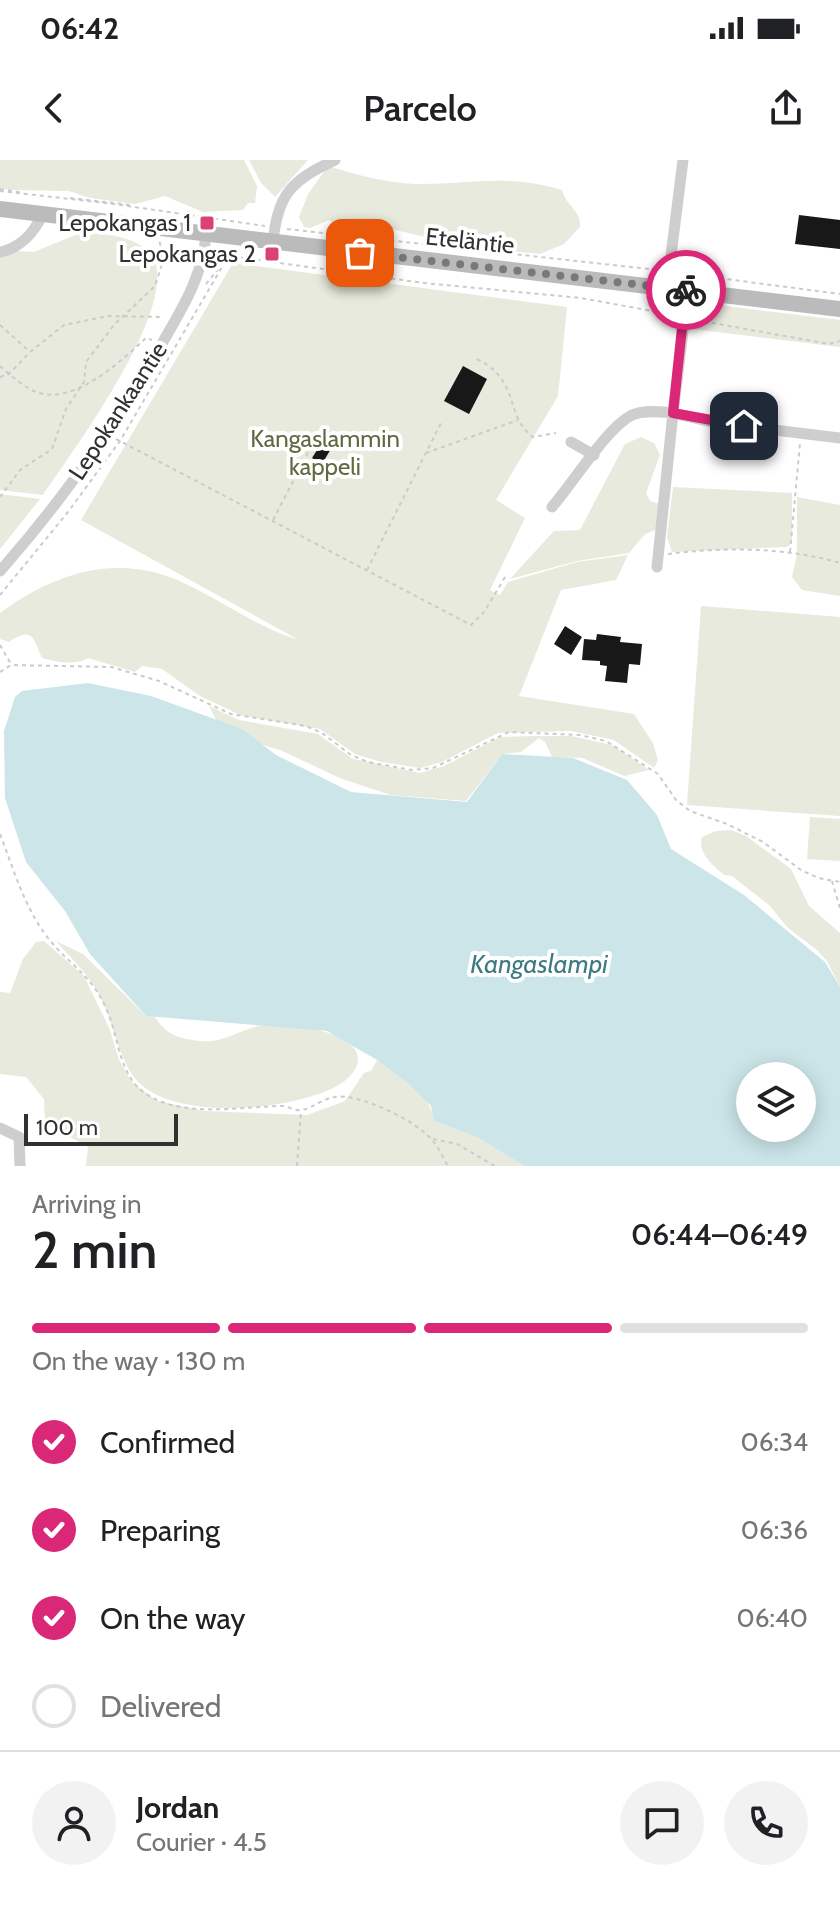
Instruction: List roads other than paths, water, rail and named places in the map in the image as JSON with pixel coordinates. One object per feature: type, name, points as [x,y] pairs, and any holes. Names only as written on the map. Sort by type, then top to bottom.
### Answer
[{"type":"street","points":[[273,235],[280,206],[292,185],[301,176],[335,160]]},
{"type":"street","points":[[667,279],[683,160]]},
{"type":"street","name":"Eteläntie","points":[[0,209],[206,235],[273,235],[667,279],[688,290],[840,309]]},
{"type":"street","points":[[0,252],[17,246],[28,237],[42,215]]},
{"type":"street","name":"Lepokankaantie","points":[[0,571],[43,522],[107,435],[197,280],[206,235]]},
{"type":"street","points":[[658,561],[688,290]]},
{"type":"street","points":[[552,507],[610,433],[628,417],[650,412],[673,413],[716,423],[840,438]]},
{"type":"street","points":[[571,442],[594,455]]},
{"type":"street","points":[[0,1128],[19,1137],[20,1166]]},
{"type":"water","name":"Kangaslampi","points":[[88,683],[151,696],[242,729],[276,755],[351,792],[467,802],[502,754],[573,758],[627,780],[657,815],[671,849],[744,895],[825,962],[840,987],[840,1166],[524,1166],[479,1138],[434,1121],[431,1106],[408,1083],[377,1060],[327,1031],[146,1016],[90,954],[65,911],[26,862],[5,798],[4,731],[15,697],[22,691]]},
{"type":"place","name":"Lepokangas 1","points":[[207,223]]},
{"type":"place","name":"Lepokangas 2","points":[[272,254]]},
{"type":"park label","name":"Kangaslammin kappeli","points":[[325,453]]}]
